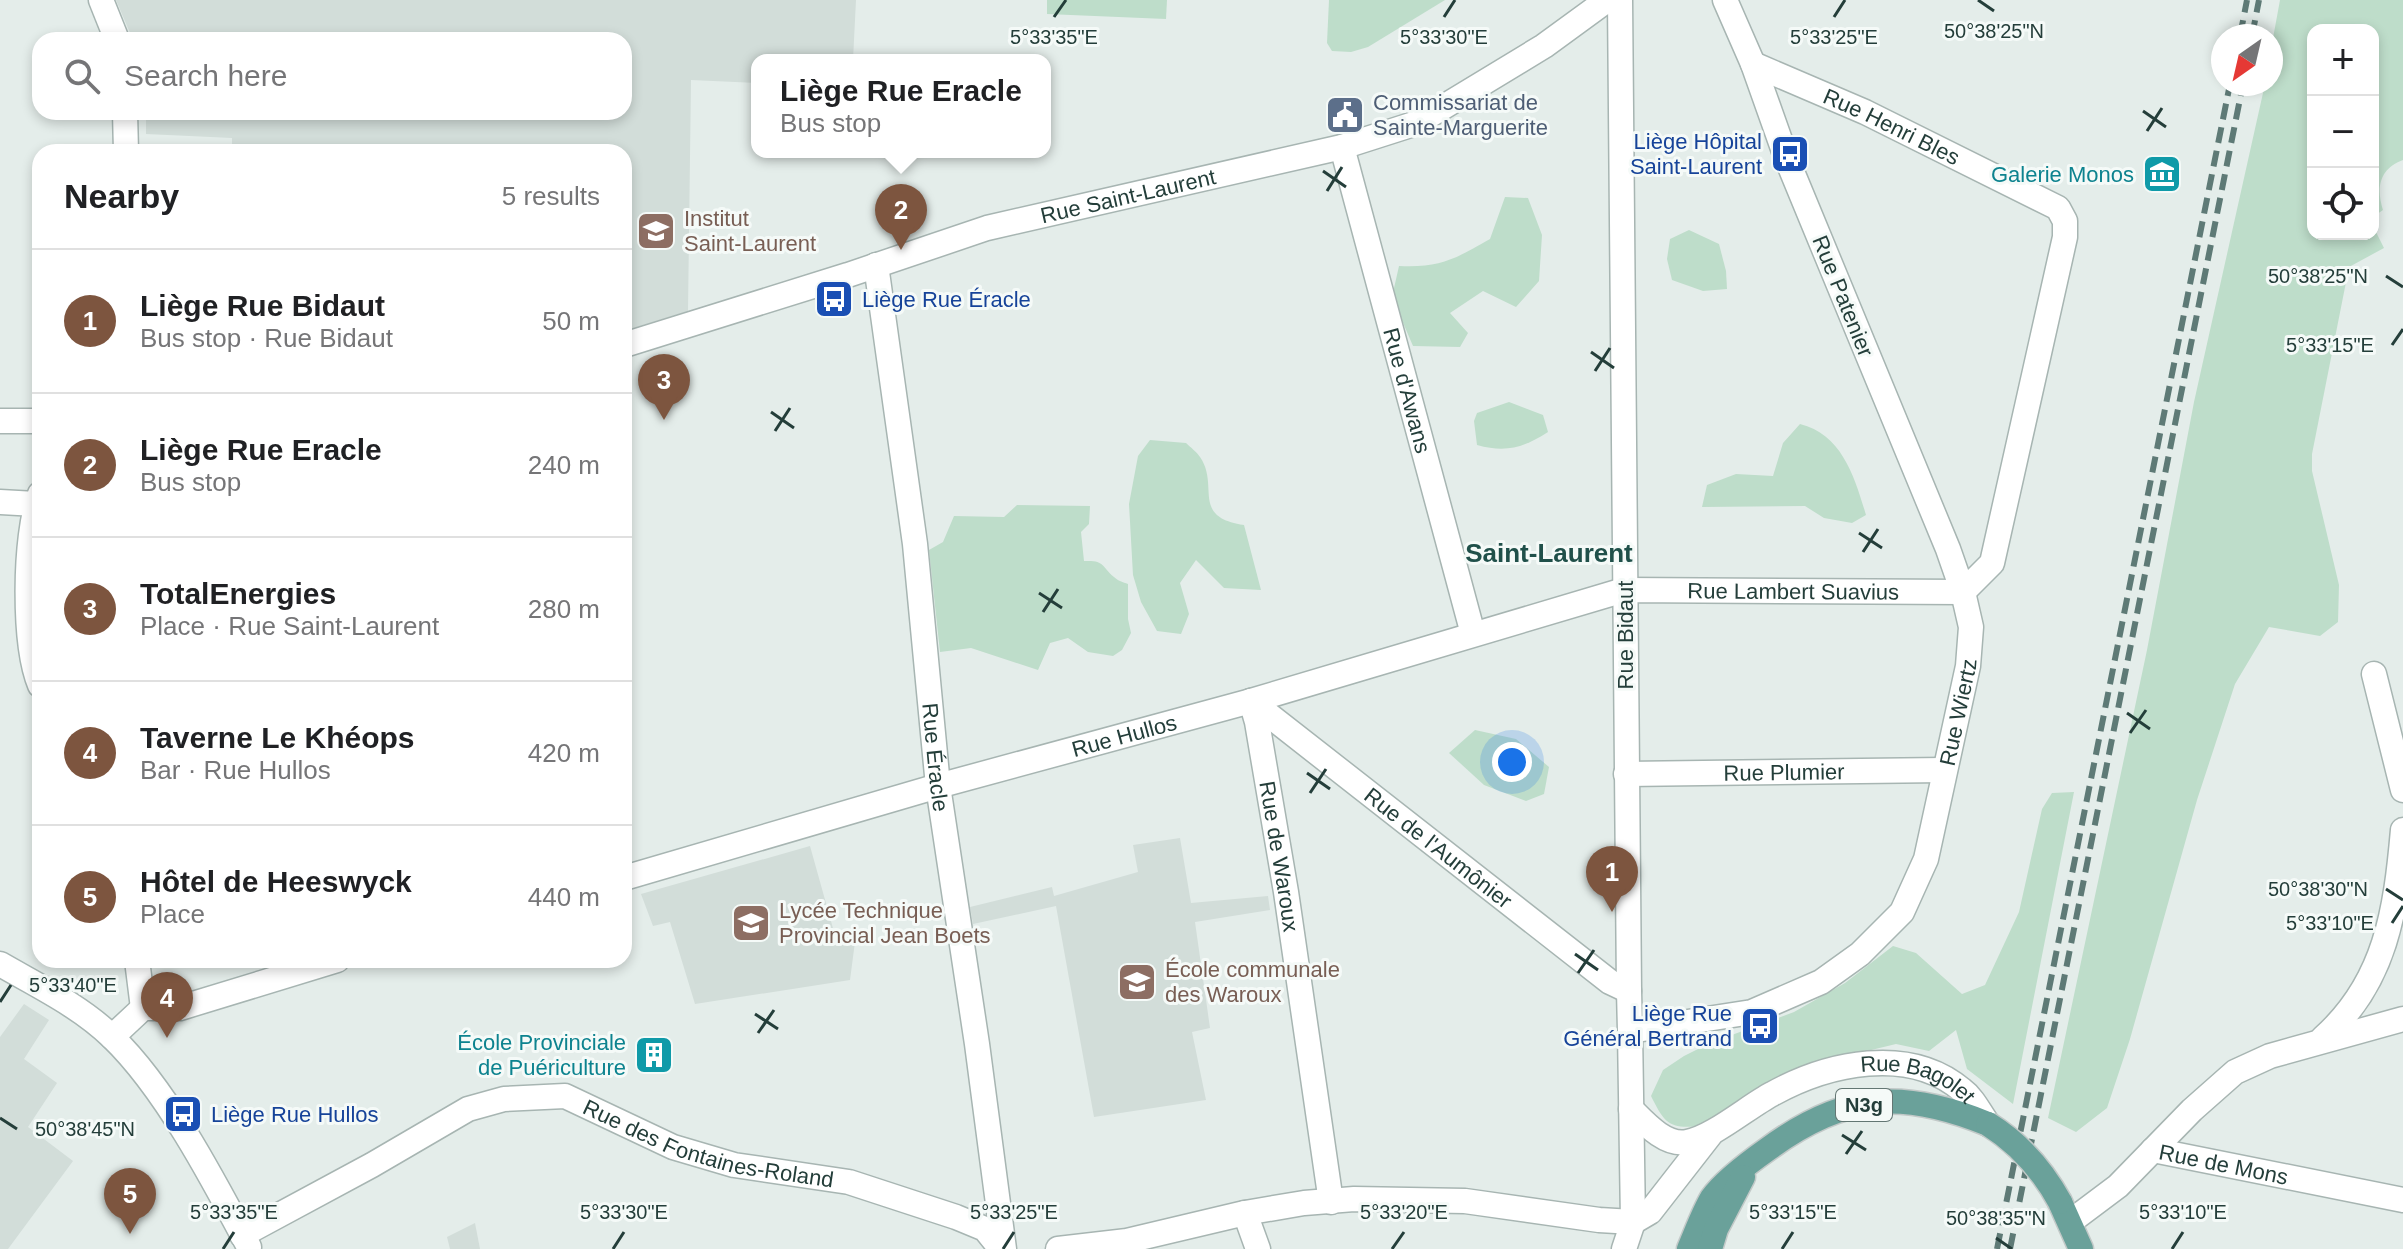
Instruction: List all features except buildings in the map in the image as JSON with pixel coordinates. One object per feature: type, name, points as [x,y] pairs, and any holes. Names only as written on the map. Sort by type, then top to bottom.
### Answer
[{"type":"main road","name":"N3g","points":[[1689,1249],[1713,1197],[1751,1161],[1815,1118],[1842,1108],[1882,1102],[1920,1102],[1950,1109],[1988,1124]]},
{"type":"main road","name":"Rue Bagolet","points":[[1988,1124],[2038,1165],[2065,1212],[2081,1249]]},
{"type":"main road","name":"N3g","points":[[1710,1249],[1716,1229],[1751,1161]]},
{"type":"street","points":[[101,0],[114,32]]},
{"type":"street","name":"Rue Saint-Laurent","points":[[632,342],[987,228],[1342,147],[1417,123],[1544,46],[1607,0]]},
{"type":"street","name":"Rue Bidaut","points":[[1620,0],[1633,1222]]},
{"type":"street","name":"Rue Patenier","points":[[1725,0],[1963,592]]},
{"type":"street","name":"Rue Henri Bles","points":[[1753,64],[1865,112],[2058,208],[2065,221],[2065,237],[1992,563],[1963,592]]},
{"type":"street","points":[[125,120],[126,144]]},
{"type":"street","name":"Rue d'Awans","points":[[1342,147],[1473,634]]},
{"type":"street","name":"Rue Éracle","points":[[876,265],[915,544],[938,786],[977,1044],[1003,1249]]},
{"type":"street","points":[[0,421],[32,421]]},
{"type":"street","points":[[0,502],[32,499]]},
{"type":"street","points":[[32,524],[28,584],[32,652]]},
{"type":"street","name":"Rue Lambert Suavius","points":[[1624,590],[1963,592]]},
{"type":"street","name":"Rue Hullos","points":[[632,876],[938,786],[1251,701],[1624,590]]},
{"type":"street","name":"Rue Wiertz","points":[[1630,1031],[1752,1012],[1821,982],[1860,954],[1902,912],[1926,859],[1968,666],[1971,627],[1963,592]]},
{"type":"street","points":[[2374,674],[2403,790]]},
{"type":"street","name":"Rue de l'Aumônier","points":[[1251,701],[1610,982],[1629,991]]},
{"type":"street","name":"Rue de Waroux","points":[[1251,701],[1286,892],[1331,1202]]},
{"type":"street","name":"Rue Plumier","points":[[1626,774],[1944,770]]},
{"type":"street","name":"Rue de Mons","points":[[2321,1040],[2342,1021],[2360,998],[2393,944],[2403,830]]},
{"type":"street","points":[[0,964],[67,1002],[112,1037],[159,1093],[246,1242]]},
{"type":"street","points":[[138,968],[143,1008]]},
{"type":"street","points":[[112,1037],[143,1008],[180,1008],[311,968]]},
{"type":"street","name":"Rue de Mons","points":[[2153,1150],[2235,1072],[2270,1056],[2403,1019]]},
{"type":"street","name":"Rue Bagolet","points":[[1631,1109],[1650,1128],[1672,1141],[1688,1142],[1773,1093],[1815,1074],[1855,1065],[1893,1063],[1931,1069],[1964,1091],[1988,1124]]},
{"type":"street","name":"Rue des Fontaines-Roland","points":[[246,1242],[468,1109],[504,1099],[565,1096],[673,1147],[734,1165],[849,1182],[956,1217],[985,1229],[1003,1249]]},
{"type":"street","name":"Rue Bagolet","points":[[1633,1222],[1650,1212],[1686,1162],[1715,1129]]},
{"type":"street","points":[[2065,1212],[2118,1186],[2153,1150]]},
{"type":"street","name":"Rue de Mons","points":[[2153,1150],[2403,1200]]},
{"type":"street","points":[[1058,1249],[1128,1245],[1245,1213],[1304,1203],[1354,1199],[1465,1201],[1633,1222],[1624,1249]]},
{"type":"street","points":[[1245,1213],[1258,1249]]},
{"type":"shaded area","name":"Institut Saint-Laurent","points":[[116,0],[856,0],[853,54],[751,54],[751,83],[691,80],[688,311],[632,328],[632,144],[232,144],[232,138],[146,134],[146,120],[632,120],[632,32],[130,32]]},
{"type":"shaded area","name":"École communale des Waroux","points":[[1180,838],[1191,903],[1268,896],[1270,910],[1195,922],[1210,1028],[1192,1032],[1206,1100],[1094,1117],[1056,906],[973,924],[970,907],[1052,887],[1054,896],[1138,872],[1133,845]]},
{"type":"shaded area","name":"Lycée Technique Provincial Jean Boets","points":[[810,846],[836,939],[856,934],[850,980],[695,1004],[670,922],[653,926],[641,894]]},
{"type":"shaded area","points":[[24,1004],[49,1020],[24,1059],[57,1083],[28,1127],[73,1161],[8,1249],[0,1249],[0,1037]]},
{"type":"shaded area","points":[[475,1223],[480,1249],[450,1249],[447,1237]]},
{"type":"green space","points":[[1047,0],[1167,0],[1166,19],[1047,14]]},
{"type":"green space","points":[[1329,0],[1445,0],[1368,47],[1351,52],[1332,51],[1327,43]]},
{"type":"green space","points":[[2280,0],[2403,0],[2403,160],[2389,169],[2381,180],[2383,210],[2379,213],[2379,24],[2307,24],[2307,240],[2379,238],[2384,248],[2349,267],[2312,454],[2312,471],[2339,585],[2338,622],[2320,636],[2269,627],[2235,684],[2197,800],[2130,1039],[2107,1108],[2076,1132],[2048,1118],[2147,650],[2194,402],[2262,96],[2283,96],[2283,24],[2276,24]]},
{"type":"green space","points":[[1505,197],[1528,198],[1542,235],[1539,281],[1516,307],[1483,291],[1450,313],[1468,333],[1460,347],[1413,346],[1392,297],[1399,266],[1447,261],[1490,239]]},
{"type":"green space","points":[[1689,230],[1719,244],[1727,289],[1703,291],[1672,280],[1667,259],[1670,239]]},
{"type":"green space","points":[[1509,402],[1543,415],[1548,432],[1514,448],[1477,445],[1474,421],[1477,413]]},
{"type":"green space","points":[[1800,424],[1826,437],[1845,459],[1866,515],[1852,523],[1824,518],[1805,506],[1702,507],[1707,485],[1736,474],[1773,476],[1783,443]]},
{"type":"green space","points":[[1150,440],[1186,443],[1199,455],[1208,479],[1212,508],[1227,521],[1244,525],[1261,590],[1224,588],[1196,560],[1180,583],[1189,614],[1181,634],[1157,631],[1141,602],[1133,575],[1129,504],[1138,456]]},
{"type":"green space","points":[[1017,505],[1090,506],[1089,524],[1081,532],[1084,561],[1099,563],[1128,584],[1131,633],[1122,650],[1113,656],[1088,652],[1068,638],[1050,643],[1038,670],[971,648],[940,652],[929,550],[943,542],[954,516],[1004,517]]},
{"type":"green space","points":[[1475,730],[1516,739],[1549,767],[1544,794],[1526,801],[1484,785],[1449,753]]},
{"type":"green space","points":[[2074,792],[2013,1104],[1967,1069],[1956,1030],[1929,1051],[1896,1044],[1834,1059],[1701,1126],[1675,1125],[1660,1113],[1651,1096],[1663,1070],[1710,1043],[1794,1012],[1845,983],[1893,946],[1916,953],[1962,994],[1985,985],[2019,912],[2042,809],[2052,793]]},
{"type":"railway","points":[[2242,24],[2247,0]]},
{"type":"railway","points":[[2254,24],[2259,0]]},
{"type":"railway","points":[[1997,1249],[2228,96]]},
{"type":"railway","points":[[2010,1249],[2241,96]]},
{"type":"place","name":"Commissariat de Sainte-Marguerite","points":[[1345,115]]},
{"type":"place","name":"Liège Hôpital Saint-Laurent","points":[[1790,154]]},
{"type":"place","name":"Galerie Monos","points":[[2162,174]]},
{"type":"place","name":"Institut Saint-Laurent","points":[[656,231]]},
{"type":"place","name":"Liège Rue Eracle","points":[[901,250]]},
{"type":"place","name":"Liège Rue Éracle","points":[[834,299]]},
{"type":"place","name":"TotalEnergies","points":[[664,420]]},
{"type":"place","name":"Liège Rue Bidaut","points":[[1612,912]]},
{"type":"place","name":"Lycée Technique Provincial Jean Boets","points":[[751,923]]},
{"type":"place","name":"École communale des Waroux","points":[[1137,982]]},
{"type":"place","name":"Liège Rue Général Bertrand","points":[[1760,1026]]},
{"type":"place","name":"Taverne Le Khéops","points":[[167,1038]]},
{"type":"place","name":"École Provinciale de Puériculture","points":[[654,1055]]},
{"type":"place","name":"Liège Rue Hullos","points":[[183,1114]]},
{"type":"place","name":"Hôtel de Heeswyck","points":[[130,1234]]},
{"type":"district","name":"Saint-Laurent","points":[[1549,553]]}]
